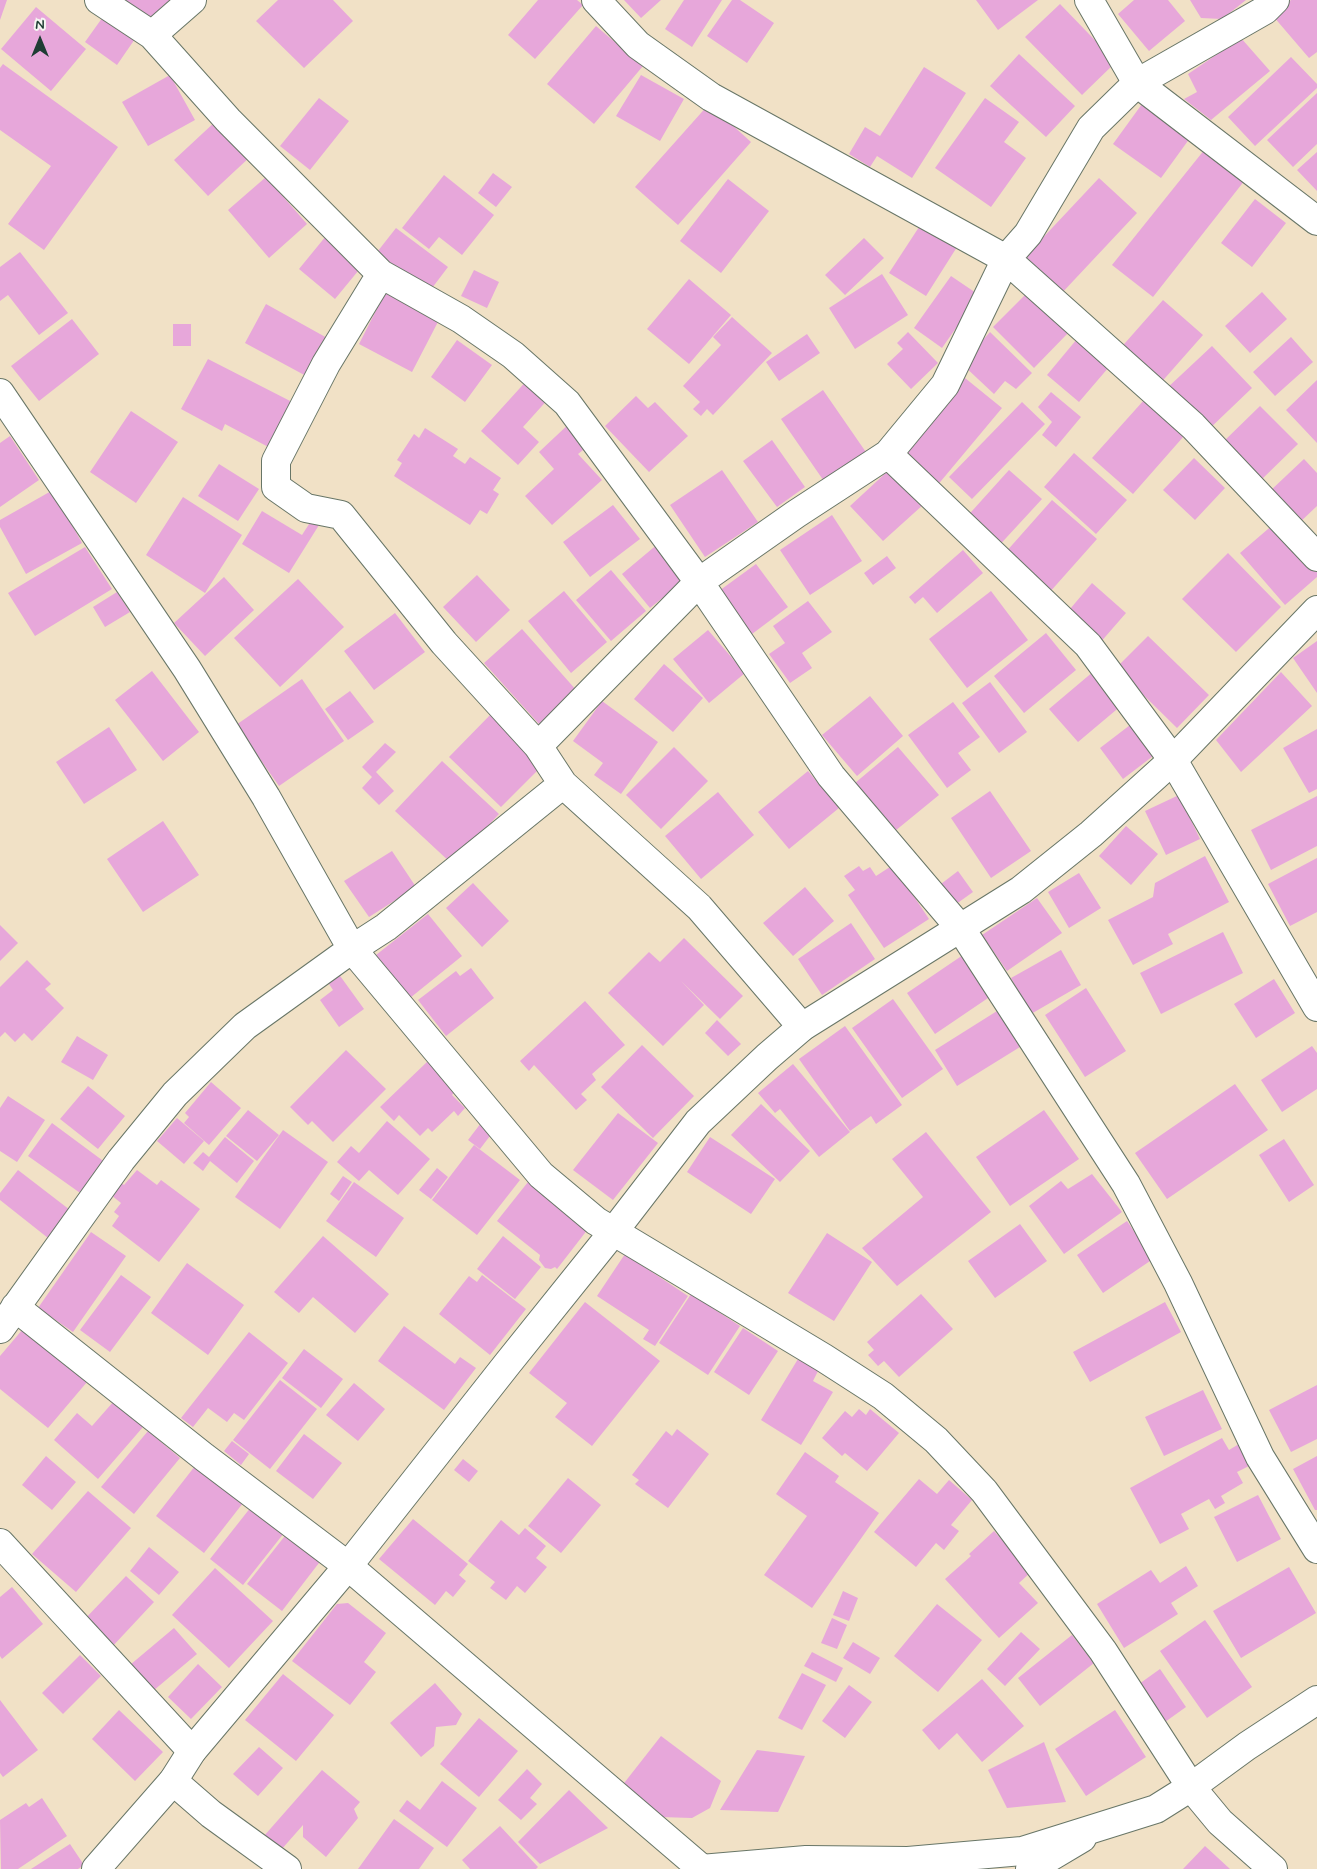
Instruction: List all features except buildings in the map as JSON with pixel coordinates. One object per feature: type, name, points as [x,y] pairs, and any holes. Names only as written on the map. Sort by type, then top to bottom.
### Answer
[{"type":"street","points":[[99,0],[152,35],[228,120],[381,274],[461,319],[513,355],[567,403],[699,582],[831,776],[961,929],[1126,1184],[1178,1283],[1260,1457],[1317,1549]]},
{"type":"street","points":[[152,35],[192,0]]},
{"type":"street","points":[[596,0],[638,45],[711,97],[1006,259],[1193,426],[1317,556]]},
{"type":"street","points":[[1089,0],[1137,82],[1317,221]]},
{"type":"street","points":[[538,746],[699,582],[796,514],[888,454],[945,385],[1006,259],[1028,234],[1091,128],[1137,82],[1265,10],[1275,0]]},
{"type":"street","points":[[381,274],[326,364],[276,461],[276,486],[306,508],[341,515],[444,644],[538,746],[563,784],[699,907],[802,1027]]},
{"type":"street","points":[[0,393],[187,669],[266,797],[352,949],[542,1175],[596,1221],[884,1396],[936,1440],[984,1491],[1081,1620],[1191,1787],[1220,1822],[1272,1869]]},
{"type":"street","points":[[888,454],[1088,645],[1173,760],[1317,1007]]},
{"type":"street","points":[[96,1869],[173,1781],[192,1751],[348,1566],[614,1231],[698,1122],[802,1027],[1021,890],[1091,834],[1173,760],[1317,610]]},
{"type":"street","points":[[563,784],[386,927],[352,949],[245,1026],[175,1094],[121,1160],[8,1318],[204,1457],[348,1566],[701,1869],[806,1860],[908,1861],[1022,1851],[1156,1809],[1191,1787],[1246,1746],[1317,1700]]},
{"type":"street","points":[[0,1543],[192,1751]]},
{"type":"street","points":[[173,1781],[211,1814],[287,1869]]},
{"type":"street","points":[[1030,1869],[1099,1828]]}]
